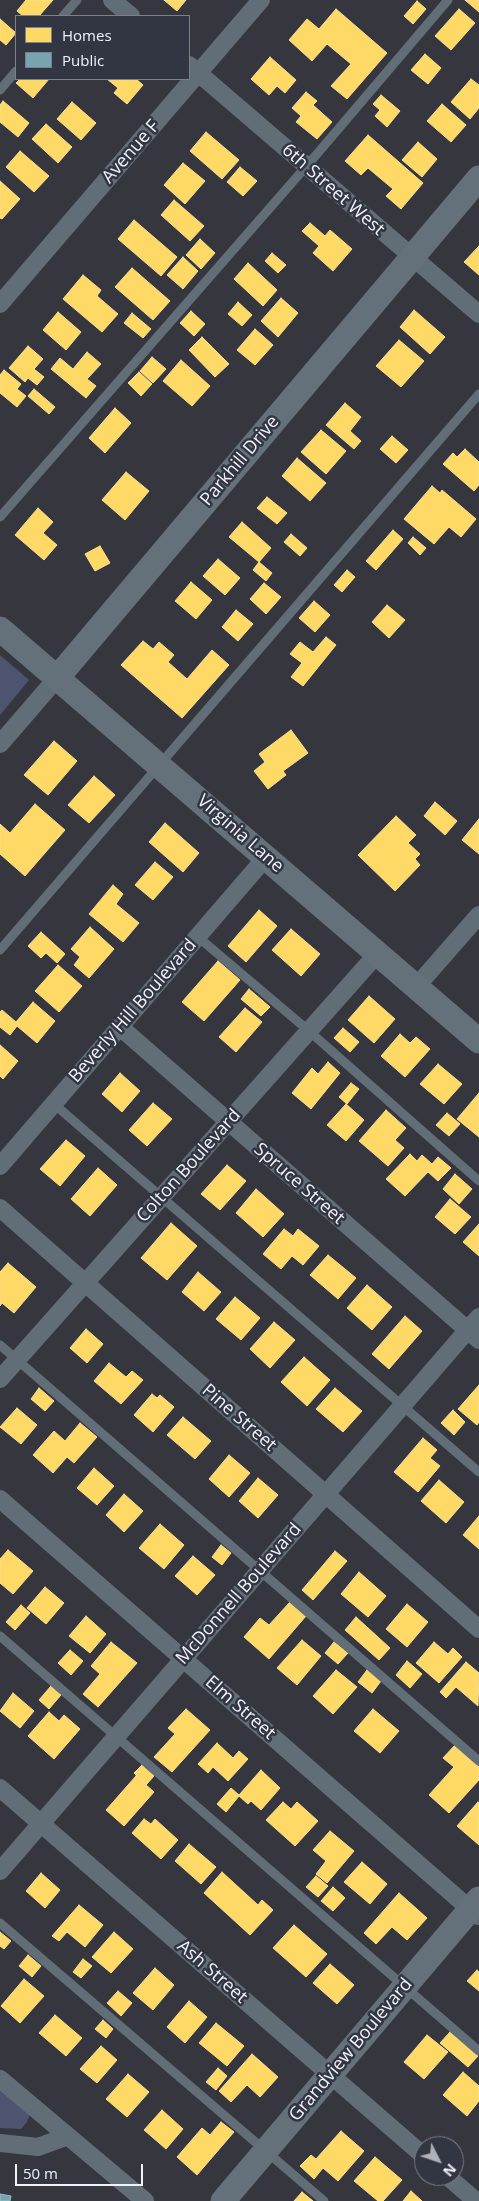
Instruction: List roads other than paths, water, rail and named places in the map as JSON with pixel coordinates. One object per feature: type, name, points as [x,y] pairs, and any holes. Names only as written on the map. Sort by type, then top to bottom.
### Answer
[{"type":"street","points":[[112,0],[130,15]]},
{"type":"street","name":"Avenue F","points":[[194,69],[261,0]]},
{"type":"street","name":"6th Street West","points":[[194,69],[479,314]]},
{"type":"street","name":"Avenue F","points":[[0,304],[185,80]]},
{"type":"street","name":"Parkhill Drive","points":[[0,744],[479,178]]},
{"type":"street","name":"Virginia Lane","points":[[0,629],[267,856],[479,1041]]},
{"type":"street","name":"Beverly Hill Boulevard","points":[[0,1166],[267,856]]},
{"type":"street","points":[[416,987],[479,915]]},
{"type":"street","name":"Colton Boulevard","points":[[0,1379],[378,953]]},
{"type":"street","name":"Spruce Street","points":[[120,1027],[228,1122],[475,1329]]},
{"type":"street","name":"Pine Street","points":[[0,1208],[479,1629]]},
{"type":"street","name":"McDonnell Boulevard","points":[[0,1871],[402,1406],[475,1329]]},
{"type":"street","name":"Elm Street","points":[[0,1499],[476,1909]]},
{"type":"street","name":"Ash Street","points":[[0,1788],[414,2147]]},
{"type":"street","name":"Grandview Boulevard","points":[[223,2201],[405,1986],[476,1909]]},
{"type":"street","points":[[0,2079],[145,2201]]},
{"type":"street","points":[[0,2143],[38,2147],[68,2136]]},
{"type":"street","points":[[459,2186],[476,2201]]},
{"type":"lane","points":[[64,15],[77,0]]},
{"type":"lane","points":[[0,517],[306,167],[448,0]]},
{"type":"lane","points":[[0,90],[15,72]]},
{"type":"lane","points":[[0,950],[479,394]]},
{"type":"lane","points":[[198,937],[309,1031],[479,1181]]},
{"type":"lane","points":[[54,1104],[479,1472]]},
{"type":"lane","points":[[0,1345],[479,1760]]},
{"type":"lane","points":[[0,1636],[479,2051]]},
{"type":"lane","points":[[0,1923],[324,2201]]}]
